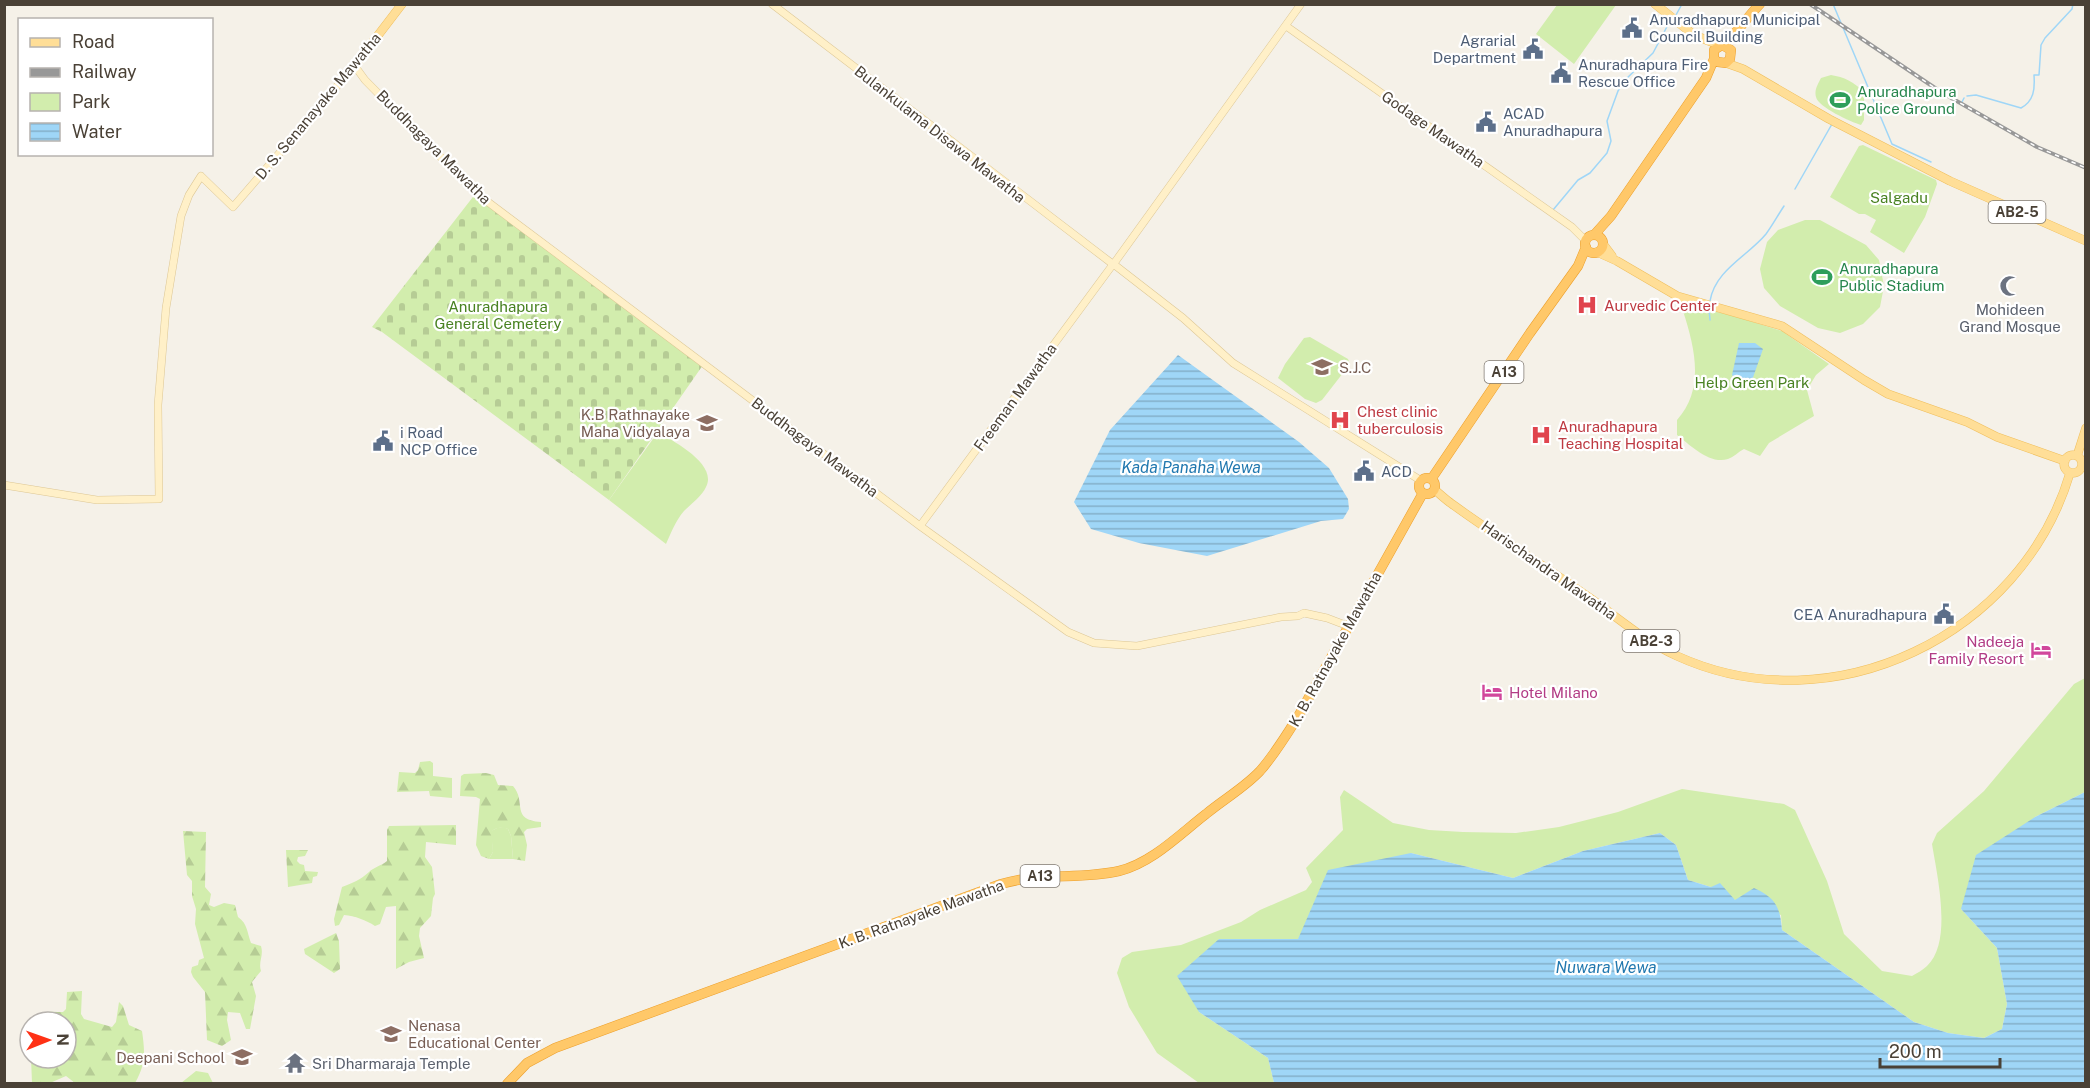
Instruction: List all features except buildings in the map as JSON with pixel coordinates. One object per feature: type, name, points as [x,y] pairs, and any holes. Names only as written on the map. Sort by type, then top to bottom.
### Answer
[{"type":"highway","points":[[1733,37],[1731,52],[1719,60],[1714,50],[1733,37],[1760,4]]},
{"type":"highway","points":[[1721,45],[1731,52]]},
{"type":"highway","name":"A13","points":[[1432,478],[1719,60]]},
{"type":"highway","points":[[1426,477],[1432,478],[1436,486],[1431,494],[1424,493],[1419,488],[1420,480],[1426,477]]},
{"type":"highway","name":"K. B. Ratnayake Mawatha","points":[[507,1083],[527,1063],[555,1048],[1001,884],[1031,877],[1109,873],[1126,869],[1142,861],[1242,788],[1276,751],[1299,715],[1424,493]]},
{"type":"main road","name":"D. S. Senanayake Mawatha","points":[[4,485],[97,500],[159,499],[158,405],[166,308],[182,216],[189,195],[201,176],[233,207],[356,64],[402,4]]},
{"type":"main road","name":"Bulankulama Disawa Mawatha","points":[[772,4],[1183,318],[1233,363],[1420,480]]},
{"type":"main road","name":"Freeman Mawatha","points":[[920,526],[1113,265],[1301,4]]},
{"type":"main road","points":[[1655,4],[1701,39],[1719,60]]},
{"type":"main road","name":"Godage Mawatha","points":[[1286,26],[1594,243]]},
{"type":"main road","points":[[1701,39],[1721,45]]},
{"type":"main road","name":"AB2-5","points":[[1731,52],[1743,69]]},
{"type":"main road","name":"AB2-5","points":[[1719,60],[1743,69],[1798,103],[1896,154],[2023,215],[2085,241]]},
{"type":"main road","name":"Buddhagaya Mawatha","points":[[356,64],[365,80],[476,193],[920,526],[1068,632],[1094,643],[1137,646],[1304,613],[1348,626]]},
{"type":"main road","points":[[1594,243],[1617,261],[1677,296],[1782,326],[1888,394],[2065,461]]},
{"type":"main road","points":[[2077,456],[2085,428]]},
{"type":"main road","points":[[2070,456],[2077,456],[2084,468],[2077,473],[2070,473],[2065,461],[2070,456]]},
{"type":"main road","name":"Harischandra Mawatha","points":[[1434,490],[1661,648],[1688,660],[1745,676],[1805,680],[1845,675],[1900,654],[1918,650],[1948,633],[1984,606],[2001,590],[2031,552],[2048,525],[2070,473]]},
{"type":"green space","points":[[1557,5],[1616,5],[1574,64],[1536,34]]},
{"type":"green space","name":"Anuradhapura Police Ground","points":[[1831,75],[1849,80],[1864,92],[1864,120],[1861,125],[1836,114],[1818,101],[1816,92],[1821,78]]},
{"type":"green space","name":"Salgadu","points":[[1863,145],[1936,180],[1937,184],[1925,217],[1904,253],[1870,232],[1876,220],[1865,214],[1859,214],[1830,197],[1859,146]]},
{"type":"green space","name":"Anuradhapura General Cemetery","points":[[476,193],[703,365],[609,500],[382,332],[372,327]]},
{"type":"green space","name":"Anuradhapura Public Stadium","points":[[1805,220],[1820,220],[1866,245],[1879,260],[1884,286],[1880,307],[1863,324],[1840,333],[1818,328],[1780,306],[1764,288],[1760,269],[1767,242],[1778,230]]},
{"type":"green space","name":"Help Green Park","points":[[1688,305],[1782,331],[1829,364],[1816,375],[1807,390],[1814,416],[1769,443],[1760,456],[1744,449],[1728,459],[1714,459],[1707,457],[1677,435],[1677,420],[1686,408],[1694,382],[1694,354],[1683,311]]},
{"type":"green space","points":[[1310,337],[1348,359],[1350,364],[1322,400],[1316,403],[1305,399],[1278,378],[1304,338]]},
{"type":"green space","points":[[658,432],[692,454],[706,470],[708,478],[702,494],[684,511],[666,544],[609,500]]},
{"type":"green space","points":[[2085,678],[2085,792],[2035,817],[1961,909],[1997,948],[2007,1004],[2002,1029],[1984,1038],[1948,1033],[1914,1022],[1782,930],[1781,915],[1735,900],[1711,887],[1688,880],[1676,845],[1660,833],[1583,851],[1513,878],[1411,853],[1298,939],[1219,939],[1199,1012],[1268,1058],[1274,1083],[1199,1083],[1157,1053],[1129,1007],[1117,973],[1122,958],[1132,952],[1181,945],[1241,922],[1260,910],[1306,890],[1312,882],[1306,868],[1343,830],[1340,797],[1344,790],[1393,823],[1429,830],[1516,833],[1559,827],[1618,812],[1682,789],[1784,804],[1795,810],[1827,881],[1844,934],[1882,971],[1912,976],[1927,966],[1935,955],[1939,941],[1941,908],[1932,844],[1937,833],[1984,791],[2074,684]]},
{"type":"green space","points":[[420,762],[433,763],[433,776],[452,778],[452,798],[430,796],[429,791],[397,792],[399,772],[415,773]]},
{"type":"green space","points":[[486,773],[494,775],[498,785],[513,786],[519,798],[522,814],[531,821],[541,822],[541,827],[527,829],[524,832],[527,845],[525,861],[513,859],[511,836],[508,829],[499,828],[492,831],[493,852],[489,859],[481,856],[476,845],[480,799],[460,796],[461,776]]},
{"type":"green space","points":[[456,825],[456,845],[426,842],[425,857],[432,867],[435,894],[431,916],[420,928],[419,936],[424,958],[396,969],[396,906],[386,907],[380,924],[375,926],[344,915],[339,925],[335,926],[334,919],[342,887],[353,883],[387,861],[389,826]]},
{"type":"green space","points":[[503,827],[508,829],[511,836],[513,859],[489,859],[493,852],[491,831]]},
{"type":"green space","points":[[183,831],[206,832],[205,887],[211,894],[209,905],[214,907],[224,903],[235,905],[238,917],[245,926],[251,943],[261,946],[262,950],[261,971],[252,982],[256,996],[250,1029],[246,1029],[240,1013],[228,1012],[227,1020],[231,1040],[222,1046],[207,1040],[205,992],[191,972],[192,967],[198,965],[199,960],[204,958],[195,924],[196,909],[192,896],[192,881],[187,875]]},
{"type":"green space","points":[[286,850],[308,850],[305,856],[298,857],[297,861],[304,865],[305,871],[318,872],[317,876],[313,877],[312,883],[288,887]]},
{"type":"green space","points":[[336,933],[339,941],[340,969],[334,973],[305,954],[304,949]]},
{"type":"green space","points":[[82,991],[81,1014],[84,1019],[112,1027],[116,1022],[119,1002],[123,1006],[129,1025],[142,1031],[144,1058],[135,1083],[75,1083],[66,1076],[50,1083],[32,1083],[31,1070],[78,1070],[78,1010],[65,1010],[67,992]]},
{"type":"green space","points":[[196,1071],[208,1073],[213,1083],[181,1083]]},
{"type":"water","points":[[1739,343],[1755,343],[1763,349],[1750,386],[1742,385],[1732,375]]},
{"type":"water","name":"Kada Panaha Wewa","points":[[1178,355],[1299,442],[1329,468],[1348,499],[1349,509],[1343,519],[1321,521],[1207,556],[1139,543],[1091,529],[1074,502],[1110,430]]},
{"type":"water","name":"Nuwara Wewa","points":[[2085,792],[2085,1083],[1274,1083],[1268,1058],[1199,1012],[1177,976],[1219,939],[1298,939],[1328,870],[1411,853],[1513,878],[1583,851],[1660,833],[1676,845],[1688,880],[1711,887],[1720,883],[1735,900],[1754,888],[1775,904],[1780,915],[1782,930],[1914,1022],[1948,1033],[1984,1038],[2002,1029],[2007,1004],[1997,948],[1961,909],[1976,855],[2035,817]]},
{"type":"waterway","points":[[1676,15],[1682,4]]},
{"type":"waterway","points":[[1833,4],[1892,144],[1931,162]]},
{"type":"waterway","points":[[1967,96],[1976,95],[2021,108],[2029,102],[2033,94],[2034,75],[2039,75],[2041,45],[2072,9],[2073,4]]},
{"type":"waterway","points":[[1553,210],[1578,180],[1590,173],[1607,153],[1611,141],[1607,121],[1618,91],[1625,80],[1653,53],[1670,21]]},
{"type":"waterway","points":[[1962,102],[1964,98]]},
{"type":"waterway","points":[[1795,189],[1832,124]]},
{"type":"waterway","points":[[1710,301],[1713,290],[1725,272],[1759,242],[1784,206]]},
{"type":"waterway","points":[[1709,309],[1710,320]]},
{"type":"railway","points":[[1810,4],[1941,92],[2037,147],[2086,168]]},
{"type":"place","name":"Anuradhapura Municipal Council Building","points":[[1632,28]]},
{"type":"place","name":"Agrarial Department","points":[[1533,49]]},
{"type":"place","name":"Anuradhapura Fire Rescue Office","points":[[1561,73]]},
{"type":"place","name":"Anuradhapura Police Ground","points":[[1840,100]]},
{"type":"place","name":"ACAD Anuradhapura","points":[[1486,122]]},
{"type":"place","name":"Anuradhapura Public Stadium","points":[[1822,277]]},
{"type":"place","name":"Mohideen Grand Mosque","points":[[2010,286]]},
{"type":"place","name":"Aurvedic Center","points":[[1587,305]]},
{"type":"place","name":"S.J.C","points":[[1322,367]]},
{"type":"place","name":"Chest clinic tuberculosis","points":[[1340,420]]},
{"type":"place","name":"K.B Rathnayake Maha Vidyalaya","points":[[707,423]]},
{"type":"place","name":"Anuradhapura Teaching Hospital","points":[[1541,435]]},
{"type":"place","name":"i Road NCP Office","points":[[383,441]]},
{"type":"place","name":"ACD","points":[[1364,471]]},
{"type":"place","name":"CEA Anuradhapura","points":[[1944,614]]},
{"type":"place","name":"Nadeeja Family Resort","points":[[2041,650]]},
{"type":"place","name":"Hotel Milano","points":[[1492,692]]},
{"type":"place","name":"Nenasa Educational Center","points":[[391,1034]]},
{"type":"place","name":"Deepani School","points":[[242,1057]]},
{"type":"place","name":"Sri Dharmaraja Temple","points":[[295,1063]]}]
